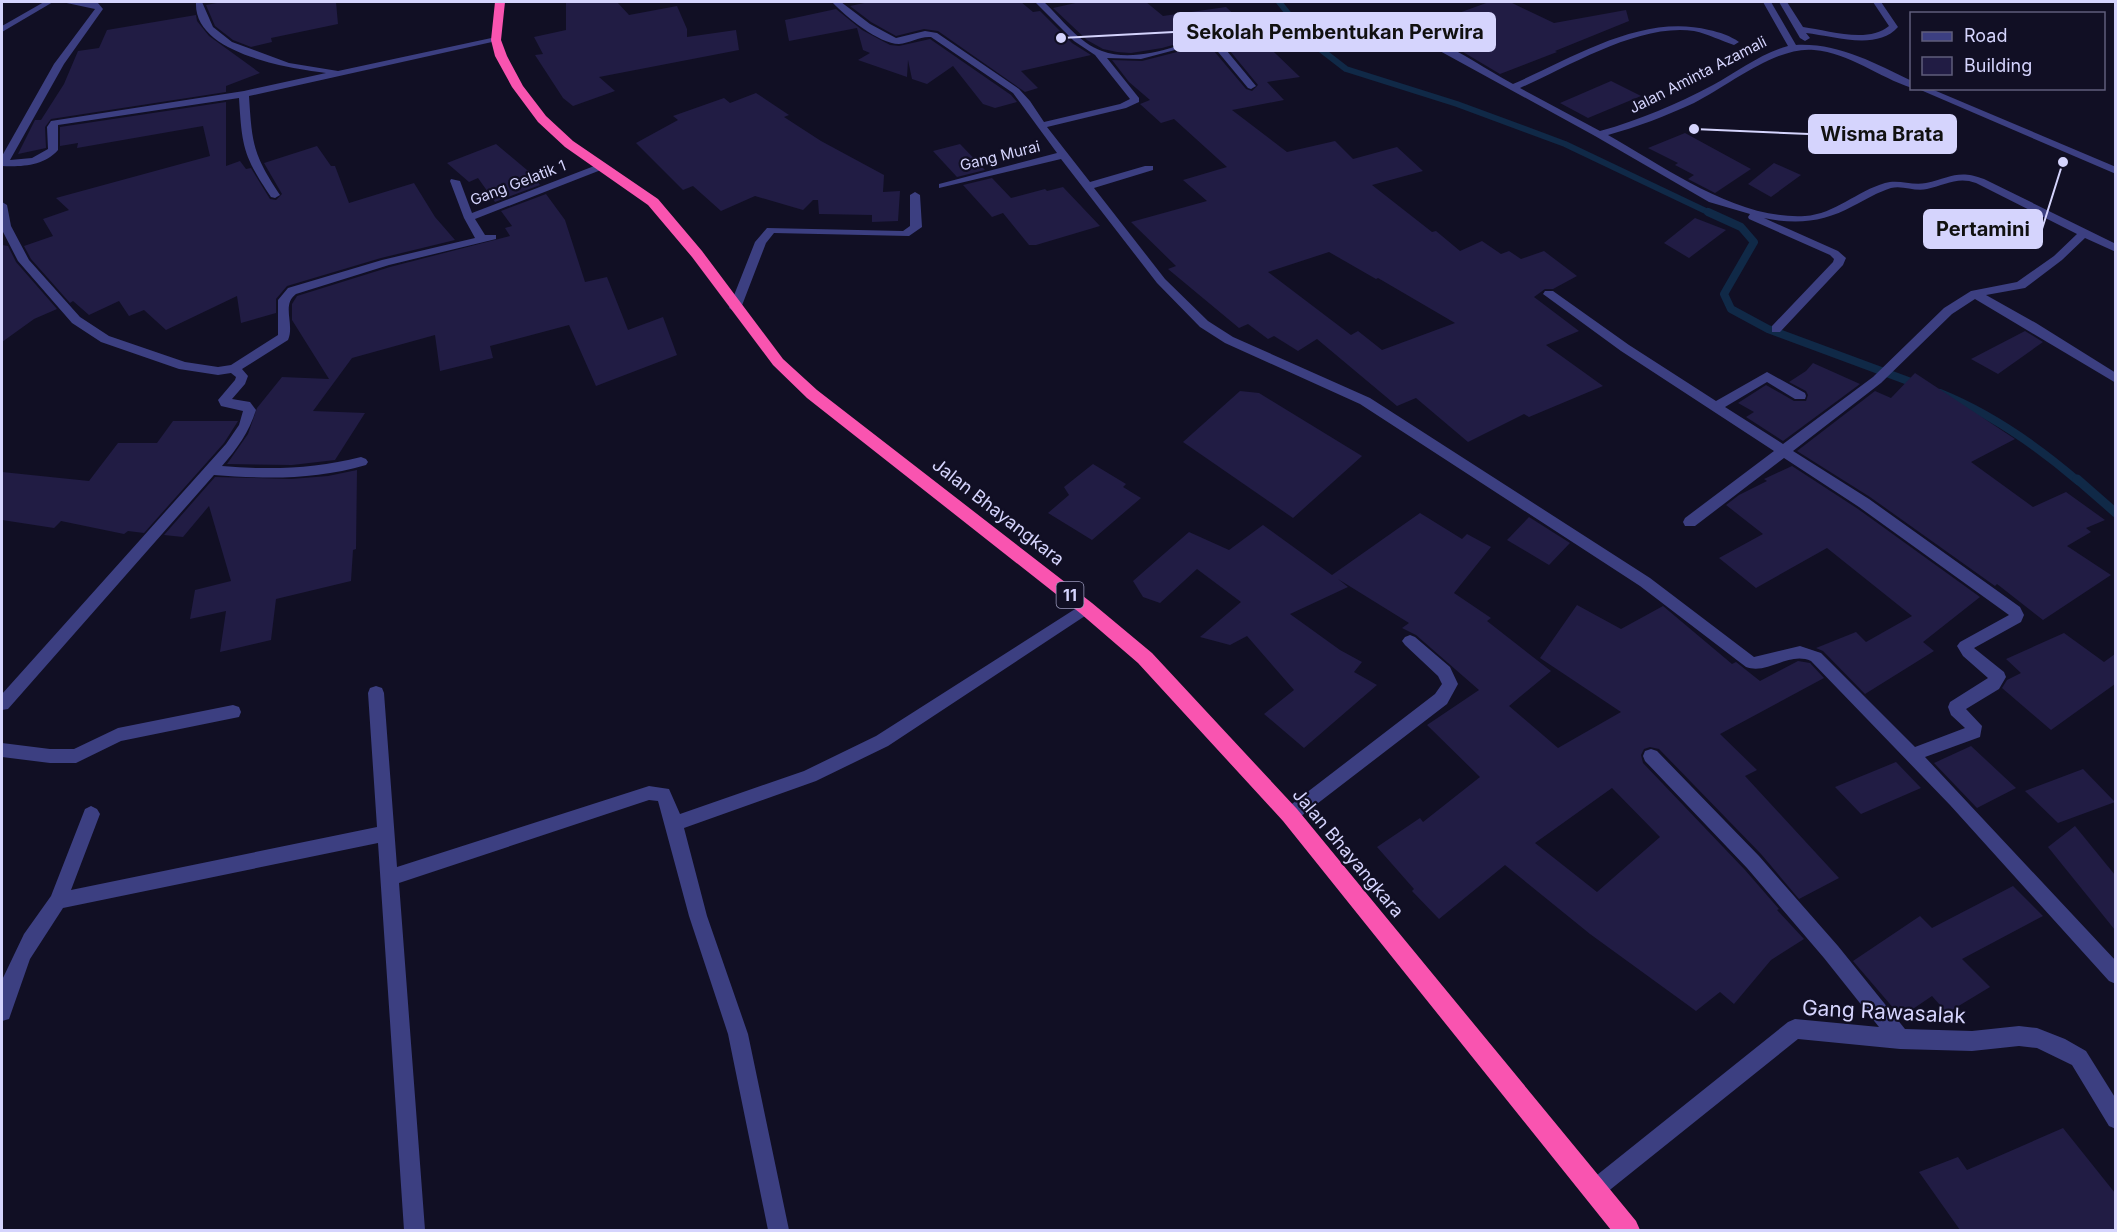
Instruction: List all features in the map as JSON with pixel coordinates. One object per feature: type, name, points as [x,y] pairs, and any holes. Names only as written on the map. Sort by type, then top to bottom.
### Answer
[{"type":"highway","name":"Jalan Bhayangkara","points":[[500,2],[496,40],[501,56],[518,87],[542,119],[569,144],[653,202],[697,254],[778,363],[812,394],[1086,608],[1145,658],[1290,815],[1627,1230]]},
{"type":"street","points":[[2,29],[49,2]]},
{"type":"street","points":[[2,164],[45,86],[81,30],[99,9],[98,6],[90,3],[66,2]]},
{"type":"street","points":[[836,2],[894,41],[903,41],[927,33],[934,35],[1016,91],[1027,103],[1086,187],[1161,281],[1204,324],[1229,340],[1365,401],[1645,582],[1751,663],[1760,664],[1799,651],[1808,651],[1816,657],[1912,755],[2115,975]]},
{"type":"street","points":[[1039,2],[1082,42],[1099,54],[1136,100],[1124,106],[1041,126]]},
{"type":"street","points":[[1800,29],[1866,38],[1885,35],[1894,27],[1877,2]]},
{"type":"street","points":[[199,3],[203,18],[214,34],[227,42],[296,67],[320,68],[340,75]]},
{"type":"street","points":[[1768,3],[1785,4],[1809,46]]},
{"type":"street","points":[[1768,3],[1792,47]]},
{"type":"street","points":[[1099,54],[1136,56],[1211,38],[1323,16],[1349,16],[1386,22],[1431,43],[1599,134],[1713,200],[1825,249],[1840,258],[1839,264],[1776,328]]},
{"type":"street","points":[[1512,88],[1625,38],[1654,28],[1702,28],[1734,42]]},
{"type":"street","points":[[1211,38],[1251,86]]},
{"type":"street","points":[[2,164],[28,163],[49,154],[53,150],[52,127],[55,123],[244,94],[496,40]]},
{"type":"street","name":"Jalan Aminta Azamali","points":[[1599,134],[1626,128],[1676,106],[1777,52],[1792,47],[1809,46],[1844,54],[1910,85]]},
{"type":"street","points":[[1925,90],[2115,171]]},
{"type":"street","points":[[244,94],[250,150],[255,165],[275,195]]},
{"type":"street","name":"Gang Murai","points":[[943,186],[1064,155]]},
{"type":"street","name":"Gang Gelatik 1","points":[[234,368],[284,337],[286,325],[282,302],[283,297],[292,291],[386,262],[487,239],[469,218],[602,166]]},
{"type":"street","points":[[1086,187],[1149,168]]},
{"type":"street","points":[[1713,200],[1757,212],[1793,219],[1807,219],[1824,216],[1887,186],[1898,184],[1921,187],[1944,179],[1966,176],[2115,249]]},
{"type":"street","points":[[454,181],[469,218]]},
{"type":"street","points":[[735,308],[761,242],[771,230],[905,234],[916,226],[915,195]]},
{"type":"street","points":[[2,204],[3,227],[24,261],[76,320],[105,339],[183,366],[218,371],[234,368],[242,376],[242,381],[224,400],[226,403],[245,405],[250,410],[245,425],[231,447],[2,704]]},
{"type":"street","points":[[1690,522],[1877,380],[1948,310],[1975,294],[2021,285],[2058,258],[2084,233]]},
{"type":"street","points":[[1548,294],[1625,348],[1864,503],[1999,599],[2017,615],[2016,618],[1965,646],[1968,652],[1998,677],[1993,684],[1956,707],[1974,726],[1974,732],[1912,755]]},
{"type":"street","points":[[1975,294],[2032,326],[2115,379]]},
{"type":"street","points":[[1717,406],[1767,376],[1800,396]]},
{"type":"street","points":[[211,470],[294,475],[330,471],[361,462]]},
{"type":"street","points":[[674,823],[810,776],[882,741],[1086,608]]},
{"type":"street","points":[[1290,815],[1430,708],[1447,692],[1450,684],[1444,672],[1410,641]]},
{"type":"street","points":[[376,693],[415,1230]]},
{"type":"street","points":[[2,750],[50,756],[76,756],[118,735],[233,712]]},
{"type":"street","points":[[1651,756],[1753,862],[1831,952],[1900,1039]]},
{"type":"street","points":[[390,878],[649,793],[658,793],[666,798],[698,916],[738,1034],[779,1230]]},
{"type":"street","points":[[2,1012],[8,987],[21,954],[58,901],[91,814]]},
{"type":"street","points":[[58,901],[387,833]]},
{"type":"street","name":"Gang Rawasalak","points":[[1594,1190],[1795,1029],[1900,1039],[1972,1041],[2019,1036],[2037,1038],[2058,1046],[2079,1058],[2115,1119]]},
{"type":"building","points":[[222,2],[336,2],[338,24],[271,38],[272,42],[251,47],[233,40],[215,26],[206,5]]},
{"type":"building","points":[[566,2],[617,2],[629,15],[677,6],[687,29],[687,37],[736,30],[739,50],[599,77],[615,91],[573,106],[563,98],[535,55],[543,54],[534,37],[566,30]]},
{"type":"building","points":[[869,2],[1021,2],[1033,12],[1040,11],[1072,43],[1091,55],[1021,71],[1038,88],[1025,92],[938,31],[924,29],[896,36],[871,22],[850,6]]},
{"type":"building","points":[[1080,2],[1146,2],[1163,16],[1226,7],[1245,25],[1162,48],[1131,53],[1117,52],[1103,49],[1087,40],[1053,8]]},
{"type":"building","points":[[1489,2],[1510,2],[1554,23],[1626,10],[1629,21],[1500,74],[1458,49],[1467,46],[1431,23]]},
{"type":"building","points":[[836,9],[862,30],[890,45],[899,46],[930,39],[1011,95],[1017,102],[995,108],[983,104],[953,66],[927,84],[912,79],[908,60],[907,77],[858,60],[870,53],[863,50],[857,28],[789,41],[785,20]]},
{"type":"building","points":[[196,15],[197,21],[209,36],[260,73],[226,86],[226,92],[51,119],[45,127],[46,148],[18,154],[35,120],[41,120],[64,84],[78,51],[99,48],[107,30]]},
{"type":"building","points":[[1254,33],[1300,77],[1267,82],[1284,100],[1232,110],[1287,152],[1335,141],[1353,159],[1397,147],[1423,171],[1372,185],[1432,232],[1436,231],[1460,251],[1482,241],[1501,254],[1509,251],[1521,259],[1544,251],[1577,276],[1553,289],[1545,289],[1534,297],[1579,331],[1546,345],[1603,386],[1529,417],[1524,414],[1468,442],[1416,398],[1397,406],[1317,339],[1298,351],[1274,336],[1268,339],[1248,324],[1239,328],[1168,269],[1176,266],[1131,222],[1207,201],[1183,180],[1227,167],[1174,119],[1161,123],[1140,104],[1150,100],[1129,82],[1112,60],[1142,61],[1208,44],[1246,89],[1252,91],[1258,85],[1221,40]],"holes":[[[1329,252],[1376,279],[1378,278],[1455,323],[1382,350],[1358,331],[1351,335],[1268,272]]]},
{"type":"building","points":[[1611,81],[1641,96],[1588,118],[1560,103]]},
{"type":"building","points":[[756,93],[789,115],[784,117],[821,141],[884,175],[883,192],[900,191],[898,221],[872,222],[872,215],[819,214],[818,200],[813,200],[803,210],[755,196],[721,211],[693,186],[683,190],[636,143],[678,120],[673,116],[724,98],[730,103]]},
{"type":"building","points":[[226,102],[226,166],[240,161],[246,169],[251,168],[270,199],[276,200],[282,194],[264,163],[317,146],[331,166],[335,166],[349,203],[414,183],[435,217],[455,240],[381,258],[287,286],[276,299],[276,313],[241,323],[237,296],[166,330],[144,310],[129,316],[119,301],[89,315],[73,301],[70,303],[31,259],[24,246],[53,236],[43,219],[69,210],[56,198],[210,156],[203,126],[77,148],[78,143],[60,146],[60,127]]},
{"type":"building","points":[[1685,133],[1751,169],[1715,193],[1688,179],[1694,175],[1675,165],[1678,163],[1648,148]]},
{"type":"building","points":[[496,144],[529,170],[540,185],[495,202],[478,178],[469,182],[447,163]]},
{"type":"building","points":[[960,144],[985,170],[957,177],[933,151]]},
{"type":"building","points":[[1774,163],[1801,175],[1771,197],[1748,184]]},
{"type":"building","points":[[992,178],[1011,198],[1063,187],[1100,226],[1036,245],[1029,245],[1003,213],[992,217],[963,185]]},
{"type":"building","points":[[546,194],[565,220],[585,282],[607,277],[628,330],[663,317],[677,355],[596,386],[569,325],[490,346],[493,358],[440,371],[435,335],[352,358],[313,411],[365,413],[335,460],[292,465],[227,464],[248,434],[257,408],[282,377],[329,379],[292,320],[292,304],[297,296],[390,267],[510,236],[505,228],[512,226],[501,211]]},
{"type":"building","points":[[1695,218],[1726,230],[1689,258],[1664,243]]},
{"type":"building","points":[[2,245],[8,246],[16,262],[57,309],[34,319],[2,342]]},
{"type":"building","points":[[2025,331],[2043,342],[1998,374],[1971,359]]},
{"type":"building","points":[[1813,363],[1860,384],[1783,441],[1746,417],[1754,412],[1738,403],[1766,385],[1794,401],[1806,401],[1808,395],[1806,391],[1789,382],[1806,371]]},
{"type":"building","points":[[1915,373],[2015,439],[1971,462],[2033,507],[2066,492],[2105,520],[2086,528],[2091,532],[2067,546],[2111,575],[2043,620],[1997,584],[1995,586],[1870,497],[1797,451],[1875,391],[1891,398]]},
{"type":"building","points":[[1240,391],[1259,393],[1362,456],[1293,518],[1183,442]]},
{"type":"building","points":[[173,421],[238,421],[224,443],[144,533],[128,531],[124,534],[61,521],[54,528],[2,520],[2,472],[89,481],[118,443],[157,443]]},
{"type":"building","points":[[1093,464],[1126,484],[1123,487],[1141,498],[1092,540],[1048,513],[1069,495],[1064,487]]},
{"type":"building","points":[[1792,466],[1858,509],[1980,597],[1923,642],[1934,651],[1865,694],[1823,651],[1816,648],[1856,632],[1866,642],[1912,616],[1827,548],[1756,588],[1719,558],[1763,534],[1726,505],[1739,495],[1767,481],[1764,479]]},
{"type":"building","points":[[357,470],[356,549],[353,550],[351,581],[276,599],[271,640],[220,652],[226,611],[190,619],[195,590],[231,581],[209,506],[183,537],[164,535],[215,477],[291,479],[328,476]]},
{"type":"building","points":[[1420,513],[1462,539],[1467,534],[1491,547],[1454,593],[1491,618],[1487,621],[1551,671],[1509,706],[1558,748],[1621,712],[1540,658],[1577,605],[1621,629],[1663,606],[1732,664],[1736,662],[1760,681],[1798,661],[1810,663],[1824,678],[1720,734],[1757,770],[1745,776],[1839,878],[1799,899],[1761,854],[1659,749],[1650,747],[1644,749],[1641,755],[1643,763],[1745,870],[1804,939],[1771,960],[1734,1004],[1720,992],[1696,1011],[1590,934],[1505,865],[1439,919],[1412,891],[1414,889],[1377,847],[1420,818],[1423,822],[1480,777],[1427,725],[1479,690],[1416,635],[1402,628],[1409,623],[1338,579],[1348,587],[1290,614],[1340,650],[1362,662],[1354,672],[1377,685],[1304,748],[1264,714],[1294,690],[1247,636],[1230,645],[1200,637],[1241,602],[1197,569],[1160,603],[1143,597],[1133,581],[1189,532],[1229,550],[1263,525],[1332,575]],"holes":[[[1612,788],[1660,837],[1597,892],[1535,843]]]},
{"type":"building","points":[[1529,517],[1570,543],[1549,565],[1507,540]]},
{"type":"building","points":[[2064,633],[2104,662],[2115,654],[2115,684],[2051,730],[2002,688],[2007,680],[2021,673],[2006,659]]},
{"type":"building","points":[[1971,746],[2016,788],[1977,808],[1934,763]]},
{"type":"building","points":[[1896,762],[1921,788],[1861,814],[1835,787]]},
{"type":"building","points":[[2083,769],[2115,802],[2058,823],[2025,791]]},
{"type":"building","points":[[2075,826],[2115,875],[2115,930],[2048,847]]},
{"type":"building","points":[[2013,886],[2043,916],[1962,959],[1990,987],[1947,1013],[1932,996],[1901,1017],[1853,961],[1920,916],[1932,928]]},
{"type":"building","points":[[2063,1128],[2115,1193],[2115,1230],[1960,1230],[1919,1172],[1958,1157],[1967,1170]]},
{"type":"waterway","points":[[1279,2],[1311,42],[1346,69],[1457,104],[1565,144],[1712,214]]},
{"type":"waterway","points":[[1708,212],[1741,227],[1754,242],[1724,294],[1731,309],[1768,329],[1919,385]]},
{"type":"waterway","points":[[1940,393],[2013,431],[2078,481]]},
{"type":"waterway","points":[[2077,479],[2116,513]]},
{"type":"place","name":"Sekolah Pembentukan Perwira","points":[[1061,38]]},
{"type":"place","name":"Wisma Brata","points":[[1694,129]]},
{"type":"place","name":"Pertamini","points":[[2063,162]]}]
